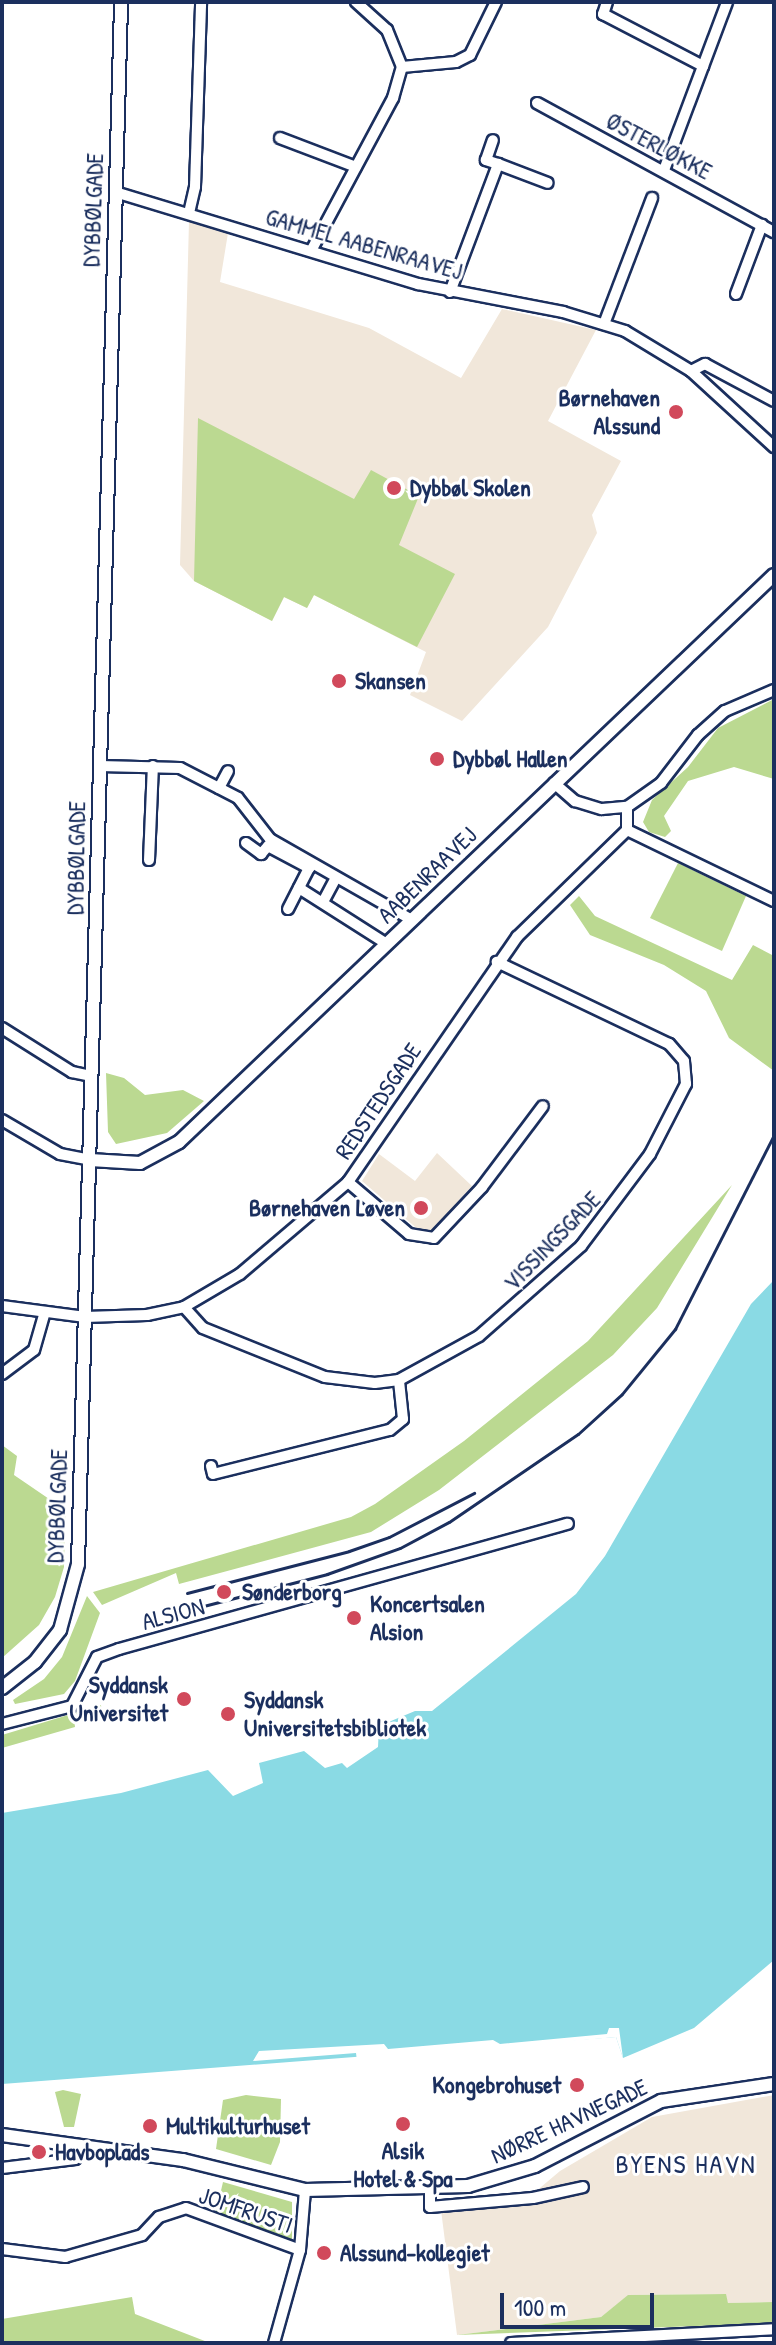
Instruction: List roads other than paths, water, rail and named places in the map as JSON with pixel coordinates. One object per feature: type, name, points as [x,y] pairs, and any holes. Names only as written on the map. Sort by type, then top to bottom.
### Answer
[{"type":"street","name":"DYBBØLGADE","points":[[2,1688],[48,1647],[74,1593],[90,1160],[121,2]]},
{"type":"street","points":[[189,213],[195,187],[201,2]]},
{"type":"street","points":[[311,251],[393,98],[402,67],[387,30],[356,2]]},
{"type":"street","points":[[402,67],[456,62],[470,55],[496,2]]},
{"type":"street","points":[[607,2],[603,14],[703,66]]},
{"type":"street","points":[[664,170],[727,2]]},
{"type":"street","name":"ØSTERLØKKE","points":[[537,103],[774,232]]},
{"type":"street","points":[[280,138],[356,167]]},
{"type":"street","points":[[493,140],[486,160],[548,183]]},
{"type":"street","points":[[450,292],[498,164]]},
{"type":"street","name":"GAMMEL AABENRAAVEJ","points":[[115,192],[450,292],[604,324],[649,343],[691,371],[774,447]]},
{"type":"street","points":[[604,324],[652,198]]},
{"type":"street","points":[[736,294],[762,225]]},
{"type":"street","name":"GAMMEL AABENRAAVEJ","points":[[691,371],[705,364],[774,401]]},
{"type":"street","name":"AABENRAAVEJ","points":[[90,1160],[125,1165],[165,1152],[774,575]]},
{"type":"street","points":[[554,783],[575,801],[602,809],[627,807],[661,783],[698,735],[725,711],[774,690]]},
{"type":"street","points":[[100,766],[180,768],[238,798],[270,839],[412,920]]},
{"type":"street","points":[[149,860],[153,766]]},
{"type":"street","points":[[219,788],[228,771]]},
{"type":"street","points":[[627,807],[627,830],[774,901]]},
{"type":"street","name":"REDSTEDSGADE","points":[[2,1306],[44,1315],[147,1315],[184,1307],[240,1274],[348,1182],[497,962],[627,830]]},
{"type":"street","points":[[246,843],[261,854],[268,846],[309,868],[288,909]]},
{"type":"street","points":[[323,902],[334,881]]},
{"type":"street","points":[[299,888],[387,944]]},
{"type":"street","name":"VISSINGSGADE","points":[[184,1307],[203,1328],[325,1377],[375,1383],[399,1380],[479,1336],[581,1246],[650,1154],[686,1084],[684,1061],[669,1044],[497,962]]},
{"type":"street","points":[[2,1028],[72,1072],[91,1076]]},
{"type":"street","points":[[348,1182],[409,1234],[434,1238],[482,1187],[543,1106]]},
{"type":"street","points":[[2,1120],[60,1154],[90,1160]]},
{"type":"street","points":[[2,1374],[34,1350],[44,1315]]},
{"type":"street","points":[[211,1466],[213,1474],[390,1430],[403,1419],[399,1380]]},
{"type":"street","name":"ALSION","points":[[2,1724],[72,1706],[93,1662],[108,1653],[568,1524]]},
{"type":"street","name":"NØRRE HAVNEGADE","points":[[2,2135],[183,2160],[305,2190],[468,2186],[509,2176],[661,2101],[774,2084]]},
{"type":"street","points":[[2,2168],[75,2159],[77,2147]]},
{"type":"street","points":[[430,2187],[430,2207],[533,2198],[583,2187]]},
{"type":"street","points":[[274,2343],[300,2250],[305,2190]]},
{"type":"street","name":"JOMFRUSTI","points":[[2,2249],[65,2257],[142,2235],[159,2217],[186,2208],[300,2250]]},
{"type":"street","points":[[511,2343],[774,2329]]},
{"type":"water","points":[[774,1280],[774,1960],[694,2028],[623,2058],[616,2037],[2,2084],[2,1813],[121,1793],[208,1770],[233,1796],[263,1783],[259,1763],[304,1751],[325,1768],[342,1763],[347,1768],[378,1747],[379,1726],[415,1711],[432,1711],[576,1594],[605,1556],[751,1304]]},
{"type":"railway","points":[[188,1610],[327,1574],[400,1548],[449,1522],[578,1434],[622,1394],[675,1329],[774,1135]]},
{"type":"railway","points":[[187,1593],[349,1551],[389,1537],[474,1493]]},
{"type":"place","name":"Børnehaven Alssund","points":[[676,412]]},
{"type":"place","name":"Dybbøl Skolen","points":[[394,488]]},
{"type":"place","name":"Skansen","points":[[339,681]]},
{"type":"place","name":"Dybbøl Hallen","points":[[437,759]]},
{"type":"place","name":"Børnehaven Løven","points":[[421,1208]]},
{"type":"place","name":"Sønderborg","points":[[224,1592]]},
{"type":"place","name":"Koncertsalen Alsion","points":[[354,1618]]},
{"type":"place","name":"Syddansk Universitet","points":[[184,1699]]},
{"type":"place","name":"Syddansk Universitetsbibliotek","points":[[228,1714]]},
{"type":"place","name":"Kongebrohuset","points":[[577,2085]]},
{"type":"place","name":"Alsik Hotel & Spa","points":[[403,2124]]},
{"type":"place","name":"Multikulturhuset","points":[[150,2126]]},
{"type":"place","name":"Havboplads","points":[[39,2152]]},
{"type":"place","name":"Alssund-kollegiet","points":[[324,2253]]},
{"type":"district","name":"BYENS HAVN","points":[[686,2164]]}]
